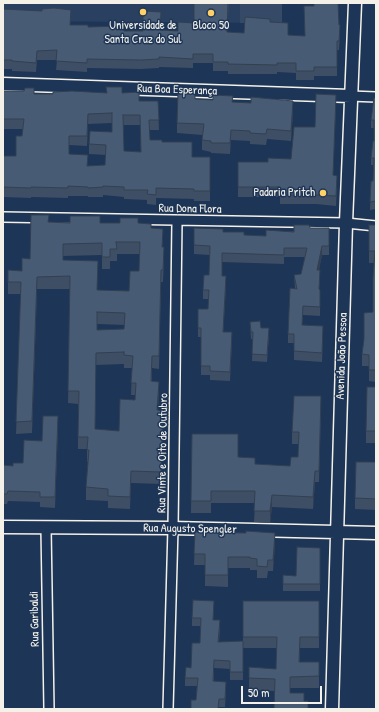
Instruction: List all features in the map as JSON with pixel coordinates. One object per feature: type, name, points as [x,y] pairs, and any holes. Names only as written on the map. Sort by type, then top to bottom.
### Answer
[{"type":"street","name":"Avenida João Pessoa","points":[[332,709],[350,96],[355,3]]},
{"type":"street","name":"Rua Boa Esperança","points":[[3,84],[350,96]]},
{"type":"street","points":[[350,96],[376,97]]},
{"type":"street","name":"Rua Dona Flora","points":[[3,217],[346,224],[376,226]]},
{"type":"street","name":"Rua Vinte e Oito de Outubro","points":[[168,709],[174,528],[177,221]]},
{"type":"street","name":"Rua Augusto Spengler","points":[[3,527],[174,528],[376,534]]},
{"type":"street","name":"Rua Garibaldi","points":[[46,528],[48,709]]},
{"type":"shaded area","name":"Universidade de Santa Cruz do Sul","points":[[3,3],[282,3],[282,23],[3,21]]},
{"type":"shaded area","points":[[240,3],[282,3],[282,23],[240,23]]},
{"type":"building","points":[[194,3],[228,3],[227,32],[244,33],[245,17],[270,19],[270,22],[288,23],[288,35],[305,36],[304,6],[314,6],[314,3],[338,3],[340,25],[339,41],[337,41],[337,67],[314,67],[314,71],[296,71],[296,63],[277,63],[277,65],[228,64],[228,62],[213,62],[213,54],[193,54],[193,59],[159,57],[159,59],[141,60],[87,59],[87,63],[56,61],[57,50],[37,51],[36,63],[3,60],[3,9],[42,11],[42,9],[54,8],[71,10],[70,25],[88,25],[88,27],[124,26],[124,31],[143,31],[143,11],[161,12],[160,30],[178,31],[178,22],[194,23]]},
{"type":"building","points":[[106,87],[122,87],[122,93],[139,92],[139,101],[158,101],[159,120],[149,120],[150,140],[162,140],[162,142],[192,142],[192,157],[210,157],[210,191],[156,188],[156,195],[147,194],[148,190],[124,190],[124,187],[3,187],[3,156],[16,156],[16,136],[22,136],[24,119],[3,119],[3,91],[24,91],[25,88],[34,88],[34,94],[53,94],[53,92],[72,91],[107,93]],"holes":[[[112,113],[112,132],[90,131],[89,144],[106,145],[105,165],[87,166],[88,155],[69,154],[69,136],[87,136],[88,114]],[[123,115],[140,115],[141,152],[124,151]]]},
{"type":"building","points":[[178,93],[195,93],[195,99],[213,100],[213,95],[233,96],[232,102],[251,103],[251,97],[293,101],[291,131],[267,129],[266,134],[231,130],[230,143],[211,143],[211,141],[202,140],[204,124],[177,123]]},
{"type":"building","points":[[316,94],[336,95],[333,175],[337,176],[336,196],[280,195],[280,187],[238,187],[238,162],[268,162],[268,158],[291,159],[294,127],[315,127]]},
{"type":"building","points":[[374,98],[376,98],[376,201],[370,202],[374,158],[371,158],[374,141],[374,120],[371,120]]},
{"type":"building","points":[[31,215],[49,215],[48,222],[70,223],[70,216],[100,216],[100,223],[120,223],[120,218],[138,218],[138,223],[151,224],[151,228],[163,229],[162,247],[164,247],[163,270],[161,270],[159,356],[152,356],[151,381],[159,382],[157,410],[163,411],[161,472],[131,471],[130,497],[108,496],[108,489],[86,487],[89,450],[87,450],[88,437],[78,437],[79,391],[68,391],[70,276],[37,277],[32,421],[16,422],[21,282],[8,282],[8,270],[22,271],[22,258],[30,259]],"holes":[[[116,242],[140,242],[139,271],[130,271],[129,291],[97,290],[98,261],[63,260],[63,244],[102,243],[102,257],[110,257],[110,249],[117,249]],[[97,312],[125,313],[124,329],[97,330]],[[124,352],[124,355],[133,356],[131,383],[136,383],[135,400],[120,399],[119,431],[95,429],[96,353]]]},
{"type":"building","points":[[294,225],[309,225],[310,228],[329,228],[329,246],[322,246],[317,270],[320,270],[320,307],[303,306],[302,325],[323,326],[322,353],[294,351],[294,334],[288,334],[290,288],[297,289],[294,275],[301,274],[307,248],[284,248],[284,255],[222,253],[222,276],[226,276],[223,332],[232,332],[230,372],[210,371],[210,366],[201,366],[201,328],[198,328],[198,309],[208,309],[209,290],[203,290],[204,275],[209,275],[210,246],[194,245],[194,228],[223,229],[223,232],[244,232],[244,235],[266,236],[266,230],[294,232]]},
{"type":"building","points":[[369,225],[376,225],[376,370],[369,370],[369,355],[362,354],[364,339],[364,313],[373,312],[375,251],[369,251]]},
{"type":"building","points":[[260,321],[261,328],[269,328],[267,355],[252,354],[253,332],[251,332],[250,322]]},
{"type":"building","points":[[367,387],[376,387],[376,431],[366,431]]},
{"type":"building","points":[[294,396],[321,396],[319,471],[315,471],[313,497],[272,495],[270,511],[254,511],[255,491],[211,491],[211,501],[191,501],[192,434],[238,434],[238,457],[255,458],[255,464],[290,466],[291,457],[298,457],[299,432],[292,432]]},
{"type":"building","points":[[43,416],[58,416],[55,497],[40,497],[40,492],[8,491],[7,494],[3,494],[3,465],[13,466],[13,463],[23,463],[24,440],[42,441]]},
{"type":"building","points":[[356,462],[376,462],[376,499],[355,498]]},
{"type":"building","points":[[246,531],[275,533],[273,560],[268,560],[267,567],[257,566],[257,559],[250,557],[228,557],[228,575],[205,575],[205,554],[194,554],[195,532],[246,533]]},
{"type":"building","points":[[297,547],[320,548],[320,584],[283,584],[283,575],[296,576]]},
{"type":"building","points":[[193,600],[214,601],[213,620],[220,620],[218,642],[243,641],[243,672],[230,672],[230,661],[214,660],[213,681],[226,682],[225,699],[219,699],[218,709],[191,709],[191,700],[196,700],[198,678],[185,678],[186,667],[191,668],[192,643],[200,643],[201,618],[192,618]]},
{"type":"building","points":[[243,601],[319,601],[319,637],[300,637],[299,662],[319,662],[319,676],[290,677],[290,693],[304,693],[304,701],[308,701],[308,709],[274,709],[275,679],[249,678],[249,667],[276,669],[277,637],[243,637]]},
{"type":"place","name":"Universidade de Santa Cruz do Sul","points":[[143,12]]},
{"type":"place","name":"Bloco 50","points":[[211,13]]},
{"type":"place","name":"Padaria Pritch","points":[[323,193]]}]
